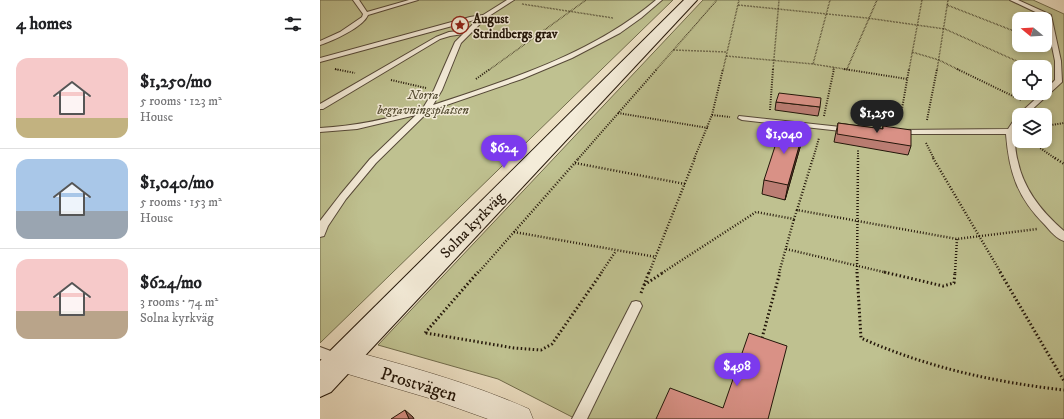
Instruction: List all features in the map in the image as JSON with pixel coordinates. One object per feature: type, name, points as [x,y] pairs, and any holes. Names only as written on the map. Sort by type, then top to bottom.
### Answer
[{"type":"street","name":"Solna kyrkväg","points":[[320,382],[330,357],[691,0]]},
{"type":"street","name":"Prostvägen","points":[[330,357],[437,388],[501,415]]},
{"type":"lane","points":[[356,0],[366,14]]},
{"type":"lane","points":[[320,43],[342,33],[359,22],[366,14],[415,0]]},
{"type":"lane","points":[[320,130],[357,126],[426,110],[507,82],[557,62],[601,40],[638,17],[659,0]]},
{"type":"lane","points":[[1013,0],[1049,16],[1058,61],[1059,80],[1049,92],[1028,108]]},
{"type":"lane","points":[[320,233],[323,225],[343,197],[373,161],[426,110],[438,90],[458,42],[466,32],[484,17],[509,1]]},
{"type":"lane","points":[[320,60],[472,18],[484,17]]},
{"type":"lane","points":[[320,107],[438,38],[449,34],[466,32]]},
{"type":"lane","points":[[1055,46],[1064,48]]},
{"type":"lane","points":[[742,118],[860,131]]},
{"type":"lane","points":[[1012,128],[1010,131],[1013,163],[1025,193],[1053,228],[1064,238]]},
{"type":"lane","points":[[894,132],[926,133],[1010,131]]},
{"type":"lane","points":[[579,419],[636,306]]},
{"type":"path","points":[[473,81],[586,0]]},
{"type":"path","points":[[616,251],[552,344],[541,350],[514,348],[425,333],[717,0]]},
{"type":"path","points":[[739,0],[712,116],[644,285],[756,212],[794,219]]},
{"type":"path","points":[[769,121],[779,0]]},
{"type":"path","points":[[813,64],[830,0]]},
{"type":"path","points":[[847,69],[877,0]]},
{"type":"path","points":[[894,132],[907,79],[922,0]]},
{"type":"path","points":[[948,0],[939,60],[935,71],[926,133],[926,146],[1064,381]]},
{"type":"path","points":[[509,1],[570,11]]},
{"type":"path","points":[[738,5],[827,13],[917,24],[944,29],[1014,60]]},
{"type":"path","points":[[947,6],[1012,30]]},
{"type":"path","points":[[466,32],[487,33],[530,40]]},
{"type":"path","points":[[673,50],[726,54],[813,64],[907,79]]},
{"type":"path","points":[[912,52],[939,60],[1031,105]]},
{"type":"path","points":[[762,338],[794,219],[822,127],[834,67]]},
{"type":"path","points":[[618,113],[708,128]]},
{"type":"path","points":[[712,116],[742,118]]},
{"type":"path","points":[[1052,125],[1064,123]]},
{"type":"path","points":[[1040,148],[1064,164]]},
{"type":"path","points":[[858,150],[857,265],[862,338],[886,350],[970,376],[1012,385],[1064,390]]},
{"type":"path","points":[[574,163],[685,184]]},
{"type":"path","points":[[797,210],[957,239],[1053,228]]},
{"type":"path","points":[[514,232],[656,257]]},
{"type":"path","points":[[786,249],[943,286],[954,283],[957,239]]},
{"type":"green space","name":"Norra begravningsplatsen","points":[[320,0],[673,0],[320,343]]},
{"type":"green space","points":[[703,0],[1033,0],[1064,14],[1064,419],[576,419],[498,379],[378,345]]},
{"type":"building","points":[[779,93],[821,98],[820,107],[776,102]]},
{"type":"building","points":[[838,123],[883,129],[883,126],[911,130],[911,146],[837,134]]},
{"type":"building","points":[[782,125],[804,129],[788,185],[764,180]]},
{"type":"building","points":[[749,333],[787,346],[768,419],[656,419],[670,388],[723,408]]},
{"type":"building","points":[[405,410],[409,419],[391,419]]},
{"type":"place","name":"August Strindbergs grav","points":[[460,25]]}]
